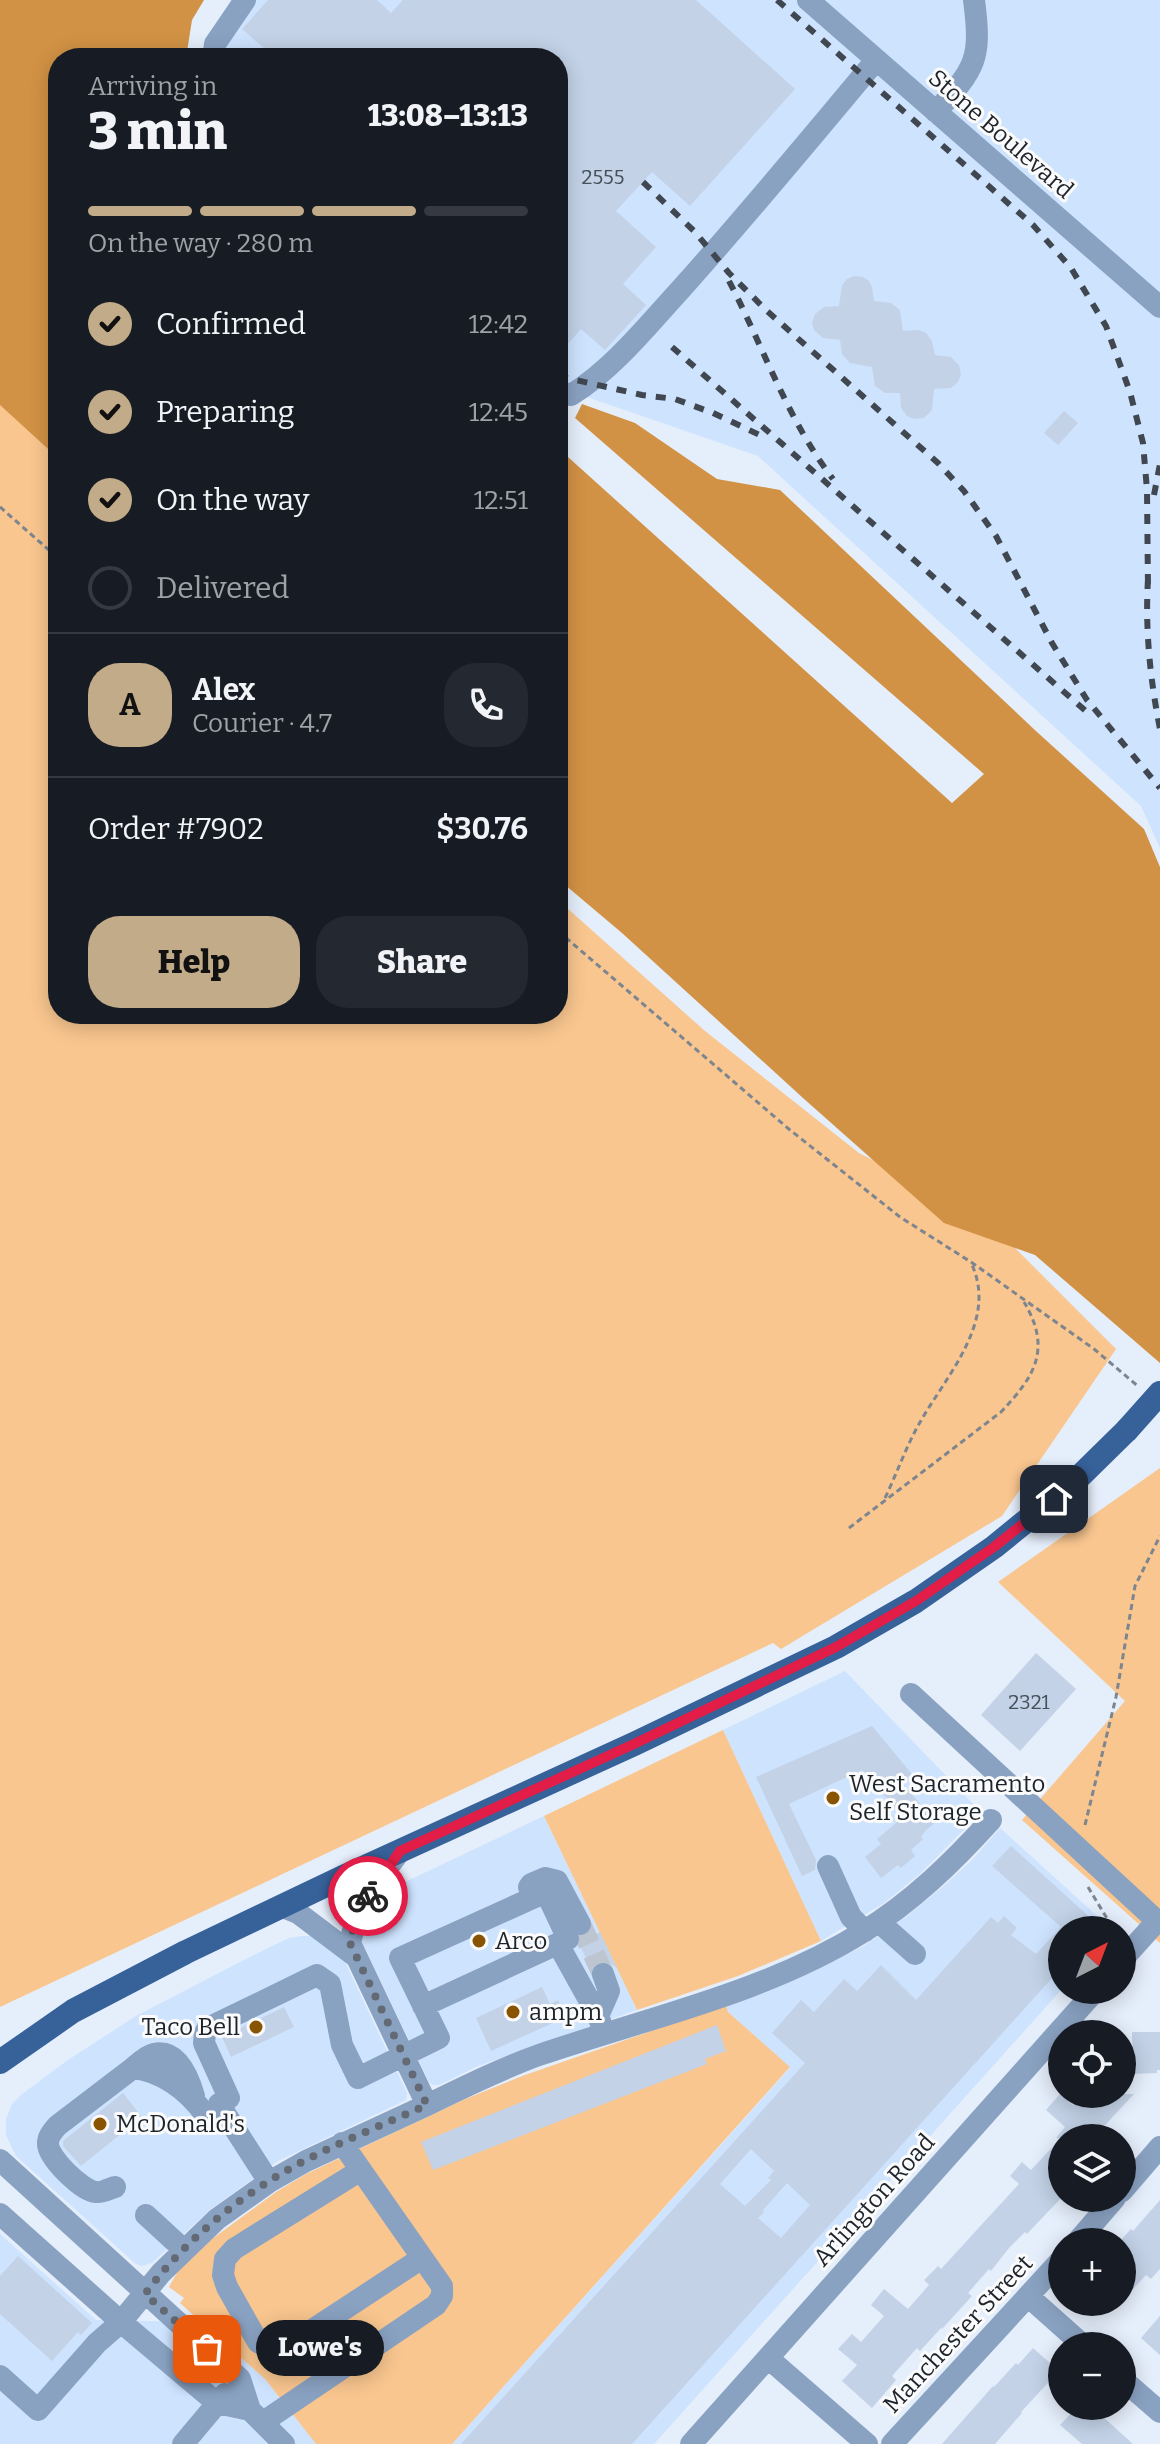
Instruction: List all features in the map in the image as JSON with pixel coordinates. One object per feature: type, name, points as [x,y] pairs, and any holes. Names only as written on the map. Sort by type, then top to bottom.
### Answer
[{"type":"main road","points":[[0,2062],[73,2011],[186,1952],[620,1751],[809,1660],[916,1601],[994,1547],[1074,1482],[1127,1430],[1149,1390]]},
{"type":"street","points":[[214,48],[245,0]]},
{"type":"street","name":"Stone Boulevard","points":[[808,0],[1160,307]]},
{"type":"street","points":[[936,112],[963,82],[975,62],[974,0]]},
{"type":"street","points":[[568,394],[590,383],[632,343],[713,254],[876,60]]},
{"type":"street","points":[[911,1694],[1158,1920],[1136,1944]]},
{"type":"street","points":[[0,2376],[38,2410],[97,2343],[121,2322],[183,2249],[226,2212],[269,2182],[342,2143],[488,2074],[602,2025],[784,1973],[872,1927],[935,1878],[991,1820]]},
{"type":"street","points":[[400,1851],[357,1915],[350,1943],[427,2105]]},
{"type":"street","points":[[828,1866],[851,1917],[915,1954]]},
{"type":"street","points":[[522,1903],[531,1884],[552,1878],[563,1889],[580,1924]]},
{"type":"street","points":[[269,2182],[219,2104],[229,2098],[204,2043],[208,2028],[317,1975],[330,1984],[342,2045],[358,2078],[439,2038],[423,2006],[400,1958],[546,1892],[568,1939],[423,2006]]},
{"type":"street","points":[[281,1906],[298,1913],[355,1956]]},
{"type":"street","points":[[558,1944],[602,2025]]},
{"type":"street","points":[[602,2025],[609,1991],[603,1974]]},
{"type":"street","name":"Arlington Road","points":[[691,2444],[1084,2004]]},
{"type":"street","points":[[115,2187],[98,2193],[86,2190],[53,2159],[48,2139],[57,2126],[151,2055],[163,2054],[172,2058],[189,2078],[200,2107]]},
{"type":"street","points":[[256,2416],[436,2305],[442,2296],[442,2286],[342,2143]]},
{"type":"street","points":[[1136,2175],[1160,2147]]},
{"type":"street","points":[[0,2160],[240,2379],[256,2416],[284,2444]]},
{"type":"street","points":[[361,2170],[234,2249],[225,2259],[223,2275],[227,2287],[258,2342],[271,2349],[291,2344],[422,2258]]},
{"type":"street","points":[[1089,2228],[1103,2212]]},
{"type":"street","points":[[0,2214],[217,2403],[256,2416]]},
{"type":"street","points":[[146,2215],[183,2249]]},
{"type":"street","name":"Manchester Street","points":[[892,2444],[1048,2275]]},
{"type":"street","points":[[1029,2297],[1068,2332]]},
{"type":"street","points":[[768,2358],[867,2444]]},
{"type":"street","points":[[183,2444],[240,2379]]},
{"type":"street","points":[[1136,2391],[1160,2412]]},
{"type":"path","points":[[0,507],[48,549]]},
{"type":"path","points":[[568,940],[802,1139],[900,1217],[971,1262],[1149,1390]]},
{"type":"path","points":[[885,1500],[919,1425],[950,1376],[972,1331],[979,1310],[980,1294],[971,1262]]},
{"type":"path","points":[[849,1528],[1001,1412],[1026,1382],[1035,1367],[1039,1336],[1034,1319],[1022,1299]]},
{"type":"path","points":[[1080,1850],[1116,1697],[1135,1586],[1160,1536]]},
{"type":"shaded area","points":[[0,0],[204,0],[192,20],[188,48],[48,48],[48,449],[0,405]]},
{"type":"shaded area","points":[[231,0],[1160,0],[1160,848],[1141,806],[758,456],[568,390],[568,48],[204,48]]},
{"type":"shaded area","points":[[0,402],[48,445],[48,1024],[568,1024],[568,909],[705,1031],[859,1153],[982,1215],[1116,1349],[1002,1516],[781,1649],[773,1643],[0,2007]]},
{"type":"shaded area","points":[[582,404],[635,423],[717,479],[780,490],[1144,829],[1160,867],[1160,1363],[1035,1255],[944,1223],[568,887],[568,457],[952,803],[984,774],[575,418]]},
{"type":"shaded area","points":[[1160,1468],[1160,1943],[1136,1922],[1136,1916],[1130,1916],[1022,1820],[1125,1701],[998,1582]]},
{"type":"shaded area","points":[[845,1671],[981,1812],[921,1873],[884,1903],[821,1941],[723,1730]]},
{"type":"shaded area","points":[[723,1730],[821,1941],[738,1976],[637,2010],[544,1816]]},
{"type":"shaded area","points":[[544,1816],[637,2010],[433,2085],[362,1942],[361,1935],[373,1901],[382,1893]]},
{"type":"shaded area","points":[[1000,1828],[1097,1916],[1048,1916],[1049,2004],[654,2444],[452,2444],[790,2068],[728,2012],[726,2005],[777,1987],[862,1947],[907,1916],[973,1859]]},
{"type":"shaded area","points":[[312,1936],[345,1962],[407,2093],[406,2100],[278,2161],[210,2210],[152,2263],[136,2264],[16,2156],[6,2135],[6,2119],[12,2104],[68,2060],[136,2016],[289,1938]]},
{"type":"shaded area","points":[[726,2005],[728,2012],[790,2067],[452,2444],[316,2444],[265,2379],[180,2303],[184,2298],[169,2287],[178,2271],[212,2239],[306,2174],[463,2100],[525,2075]]},
{"type":"shaded area","points":[[0,2234],[96,2320],[203,2322],[265,2379],[316,2444],[0,2444]]},
{"type":"building","points":[[268,0],[377,0],[391,13],[403,0],[696,0],[795,89],[690,206],[652,172],[616,211],[656,247],[623,284],[646,305],[605,350],[581,329],[568,344],[568,48],[264,48],[242,29]]},
{"type":"building","points":[[854,276],[869,281],[874,301],[891,303],[900,310],[903,331],[926,333],[932,341],[935,355],[951,357],[959,365],[961,374],[958,382],[951,388],[934,389],[932,410],[924,418],[907,416],[901,408],[900,393],[885,393],[875,386],[872,367],[850,363],[842,354],[840,340],[823,338],[814,330],[812,323],[815,314],[824,307],[839,306],[842,285]]},
{"type":"building","points":[[1064,411],[1078,423],[1058,445],[1044,433]]},
{"type":"building","points":[[1036,1653],[1076,1689],[1020,1751],[981,1715]]},
{"type":"building","points":[[872,1726],[912,1774],[901,1782],[936,1822],[911,1850],[915,1856],[901,1868],[898,1865],[881,1878],[865,1857],[881,1844],[877,1839],[903,1817],[862,1770],[789,1804],[816,1860],[815,1870],[802,1876],[756,1777]]},
{"type":"building","points":[[1011,1846],[1088,1916],[1049,1916],[992,1866]]},
{"type":"building","points":[[1004,1916],[1017,1928],[1011,1935],[1036,1954],[1048,1941],[1048,1983],[632,2444],[461,2444],[805,2063],[772,2033],[801,2000],[814,2012],[844,1979],[857,1991],[881,1965],[916,2000],[991,1917],[998,1923]],"holes":[[[751,2149],[774,2171],[768,2178],[771,2180],[745,2206],[720,2184]],[[787,2183],[810,2205],[781,2238],[758,2218]]]},
{"type":"building","points":[[592,1930],[594,1935],[600,1932],[617,1968],[605,1960],[598,1961],[591,1968],[580,1946],[582,1938]]},
{"type":"building","points":[[542,1987],[550,2004],[558,2000],[566,2017],[491,2051],[476,2018]]},
{"type":"building","name":"Taco Bell","points":[[284,2007],[294,2027],[231,2057],[222,2037]]},
{"type":"building","points":[[717,2025],[726,2051],[705,2059],[707,2064],[433,2170],[421,2142]]},
{"type":"building","points":[[1136,2032],[1160,2032],[1160,2070],[1157,2073],[1136,2074]]},
{"type":"building","name":"McDonald's","points":[[123,2093],[142,2117],[81,2166],[63,2146],[63,2141]]},
{"type":"building","points":[[1121,2108],[1106,2124],[1062,2124],[1046,2110]]},
{"type":"building","points":[[1048,2152],[1048,2212],[1009,2248],[991,2271],[989,2269],[968,2293],[972,2296],[942,2329],[920,2351],[917,2348],[892,2376],[896,2380],[872,2408],[842,2381],[857,2365],[838,2349],[852,2334],[861,2342],[884,2316],[871,2305],[884,2289],[908,2309],[929,2285],[924,2280],[938,2266],[941,2269],[1019,2184],[1010,2176],[1022,2162],[1031,2170]]},
{"type":"building","points":[[1160,2200],[1160,2269],[1151,2279],[1146,2275],[1136,2286],[1136,2228]]},
{"type":"building","points":[[18,2256],[92,2323],[81,2335],[78,2332],[52,2361],[0,2314],[0,2276]]},
{"type":"building","points":[[1160,2316],[1160,2355],[1141,2338]]},
{"type":"building","points":[[1033,2348],[1048,2361],[1048,2383],[995,2444],[942,2444],[993,2386],[1016,2363],[1018,2365]]},
{"type":"building","points":[[1065,2420],[1106,2420],[1133,2444],[1082,2444],[1060,2425]]},
{"type":"tunnel","points":[[580,1924],[603,1974]]},
{"type":"railway","points":[[777,0],[1033,225],[1071,268],[1106,326],[1130,392],[1143,443],[1148,589]]},
{"type":"railway","points":[[643,182],[695,232],[729,273],[767,311],[938,463],[964,491],[996,536],[1052,643],[1087,700],[1160,788]]},
{"type":"railway","points":[[729,281],[789,408],[833,479]]},
{"type":"railway","points":[[672,347],[1088,713]]},
{"type":"railway","points":[[568,378],[675,399],[764,437]]},
{"type":"railway","points":[[1154,495],[1160,464]]},
{"type":"railway","points":[[1148,579],[1149,654],[1160,729]]},
{"type":"way so far","points":[[207,2349],[145,2294],[161,2273],[217,2219],[286,2171],[323,2151],[427,2105],[350,1943],[354,1924],[368,1896]]},
{"type":"place","name":"West Sacramento Self Storage","points":[[833,1798]]},
{"type":"place","name":"Arco","points":[[479,1941]]},
{"type":"place","name":"ampm","points":[[513,2012]]},
{"type":"place","name":"Taco Bell","points":[[256,2027]]},
{"type":"place","name":"McDonald's","points":[[100,2124]]},
{"type":"place","name":"Lowe's","points":[[207,2349]]},
{"type":"route","points":[[368,1896],[400,1851],[836,1647],[916,1601],[994,1547],[1054,1499]]}]
